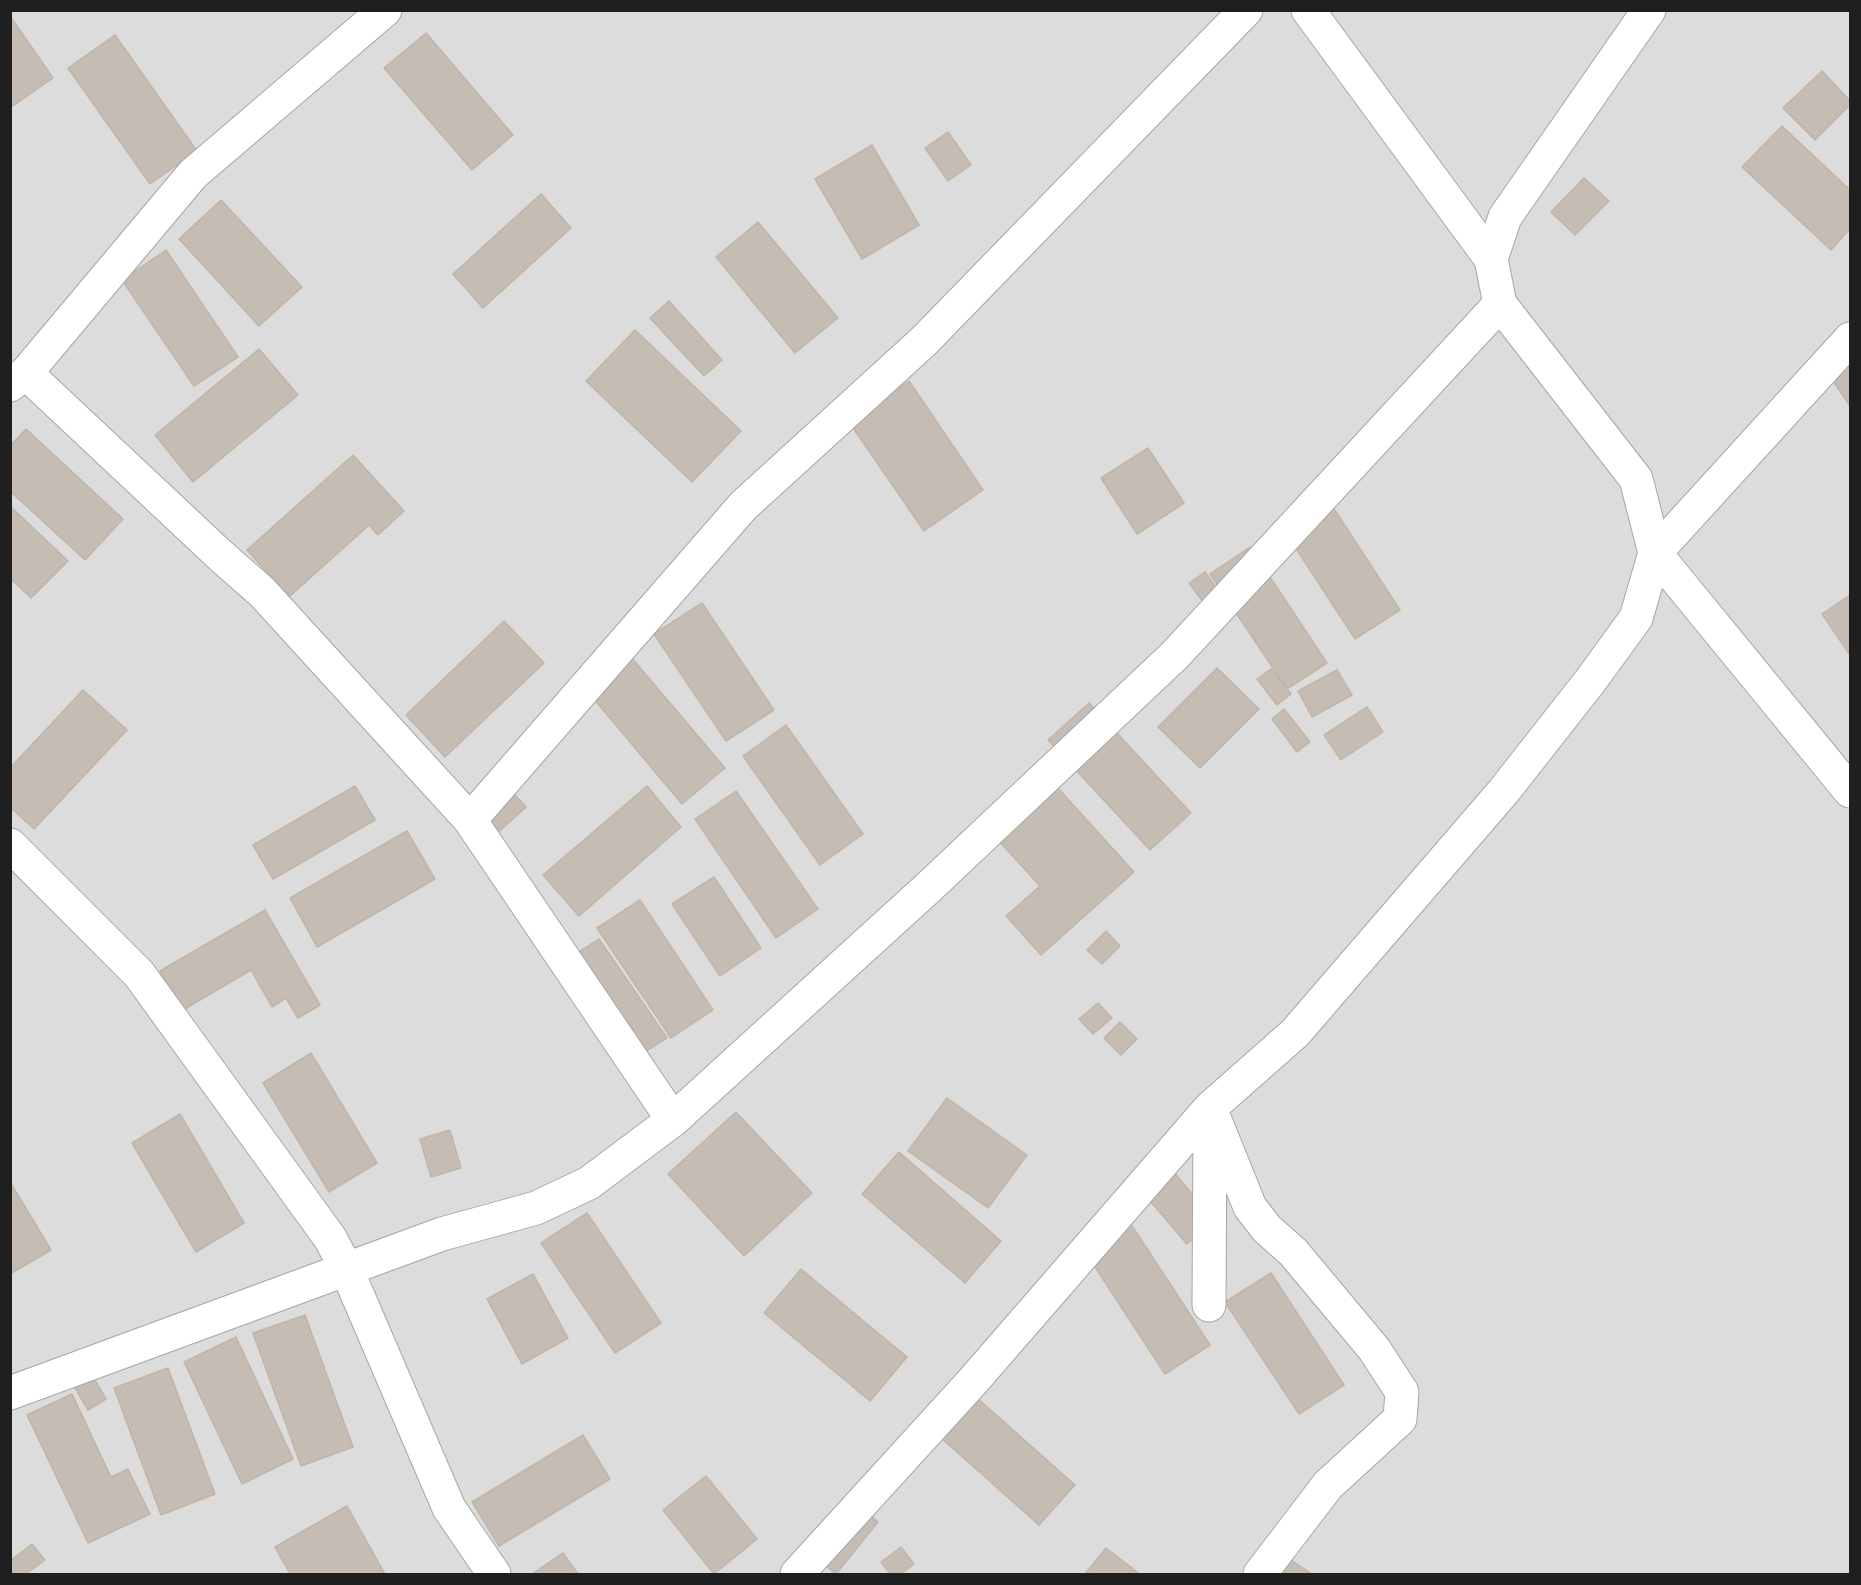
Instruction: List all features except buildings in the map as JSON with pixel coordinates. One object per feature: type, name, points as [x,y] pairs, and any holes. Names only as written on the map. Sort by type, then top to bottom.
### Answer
[{"type":"street","points":[[385,10],[193,174],[18,379],[262,592],[470,820],[673,1120]]},
{"type":"street","points":[[470,820],[743,506],[924,341],[1246,10]]},
{"type":"street","points":[[1308,10],[1491,259],[1500,304],[1636,479],[1655,553],[1851,791]]},
{"type":"street","points":[[1491,259],[1505,217],[1649,10]]},
{"type":"street","points":[[10,1393],[442,1234],[536,1208],[589,1184],[673,1120],[928,887],[1175,655],[1500,304]]},
{"type":"street","points":[[797,1575],[972,1381],[1210,1108],[1295,1033],[1503,792],[1591,680],[1636,618],[1655,553],[1851,339]]},
{"type":"street","points":[[10,845],[139,974],[330,1238],[346,1268],[449,1508],[494,1575]]},
{"type":"street","points":[[1209,1305],[1210,1108]]},
{"type":"street","points":[[1210,1108],[1251,1207],[1267,1229],[1293,1252],[1374,1349],[1402,1392],[1400,1419],[1328,1485],[1260,1575]]},
{"type":"shaded area","points":[[11,11],[1850,11],[1850,1574],[11,1574]]}]
